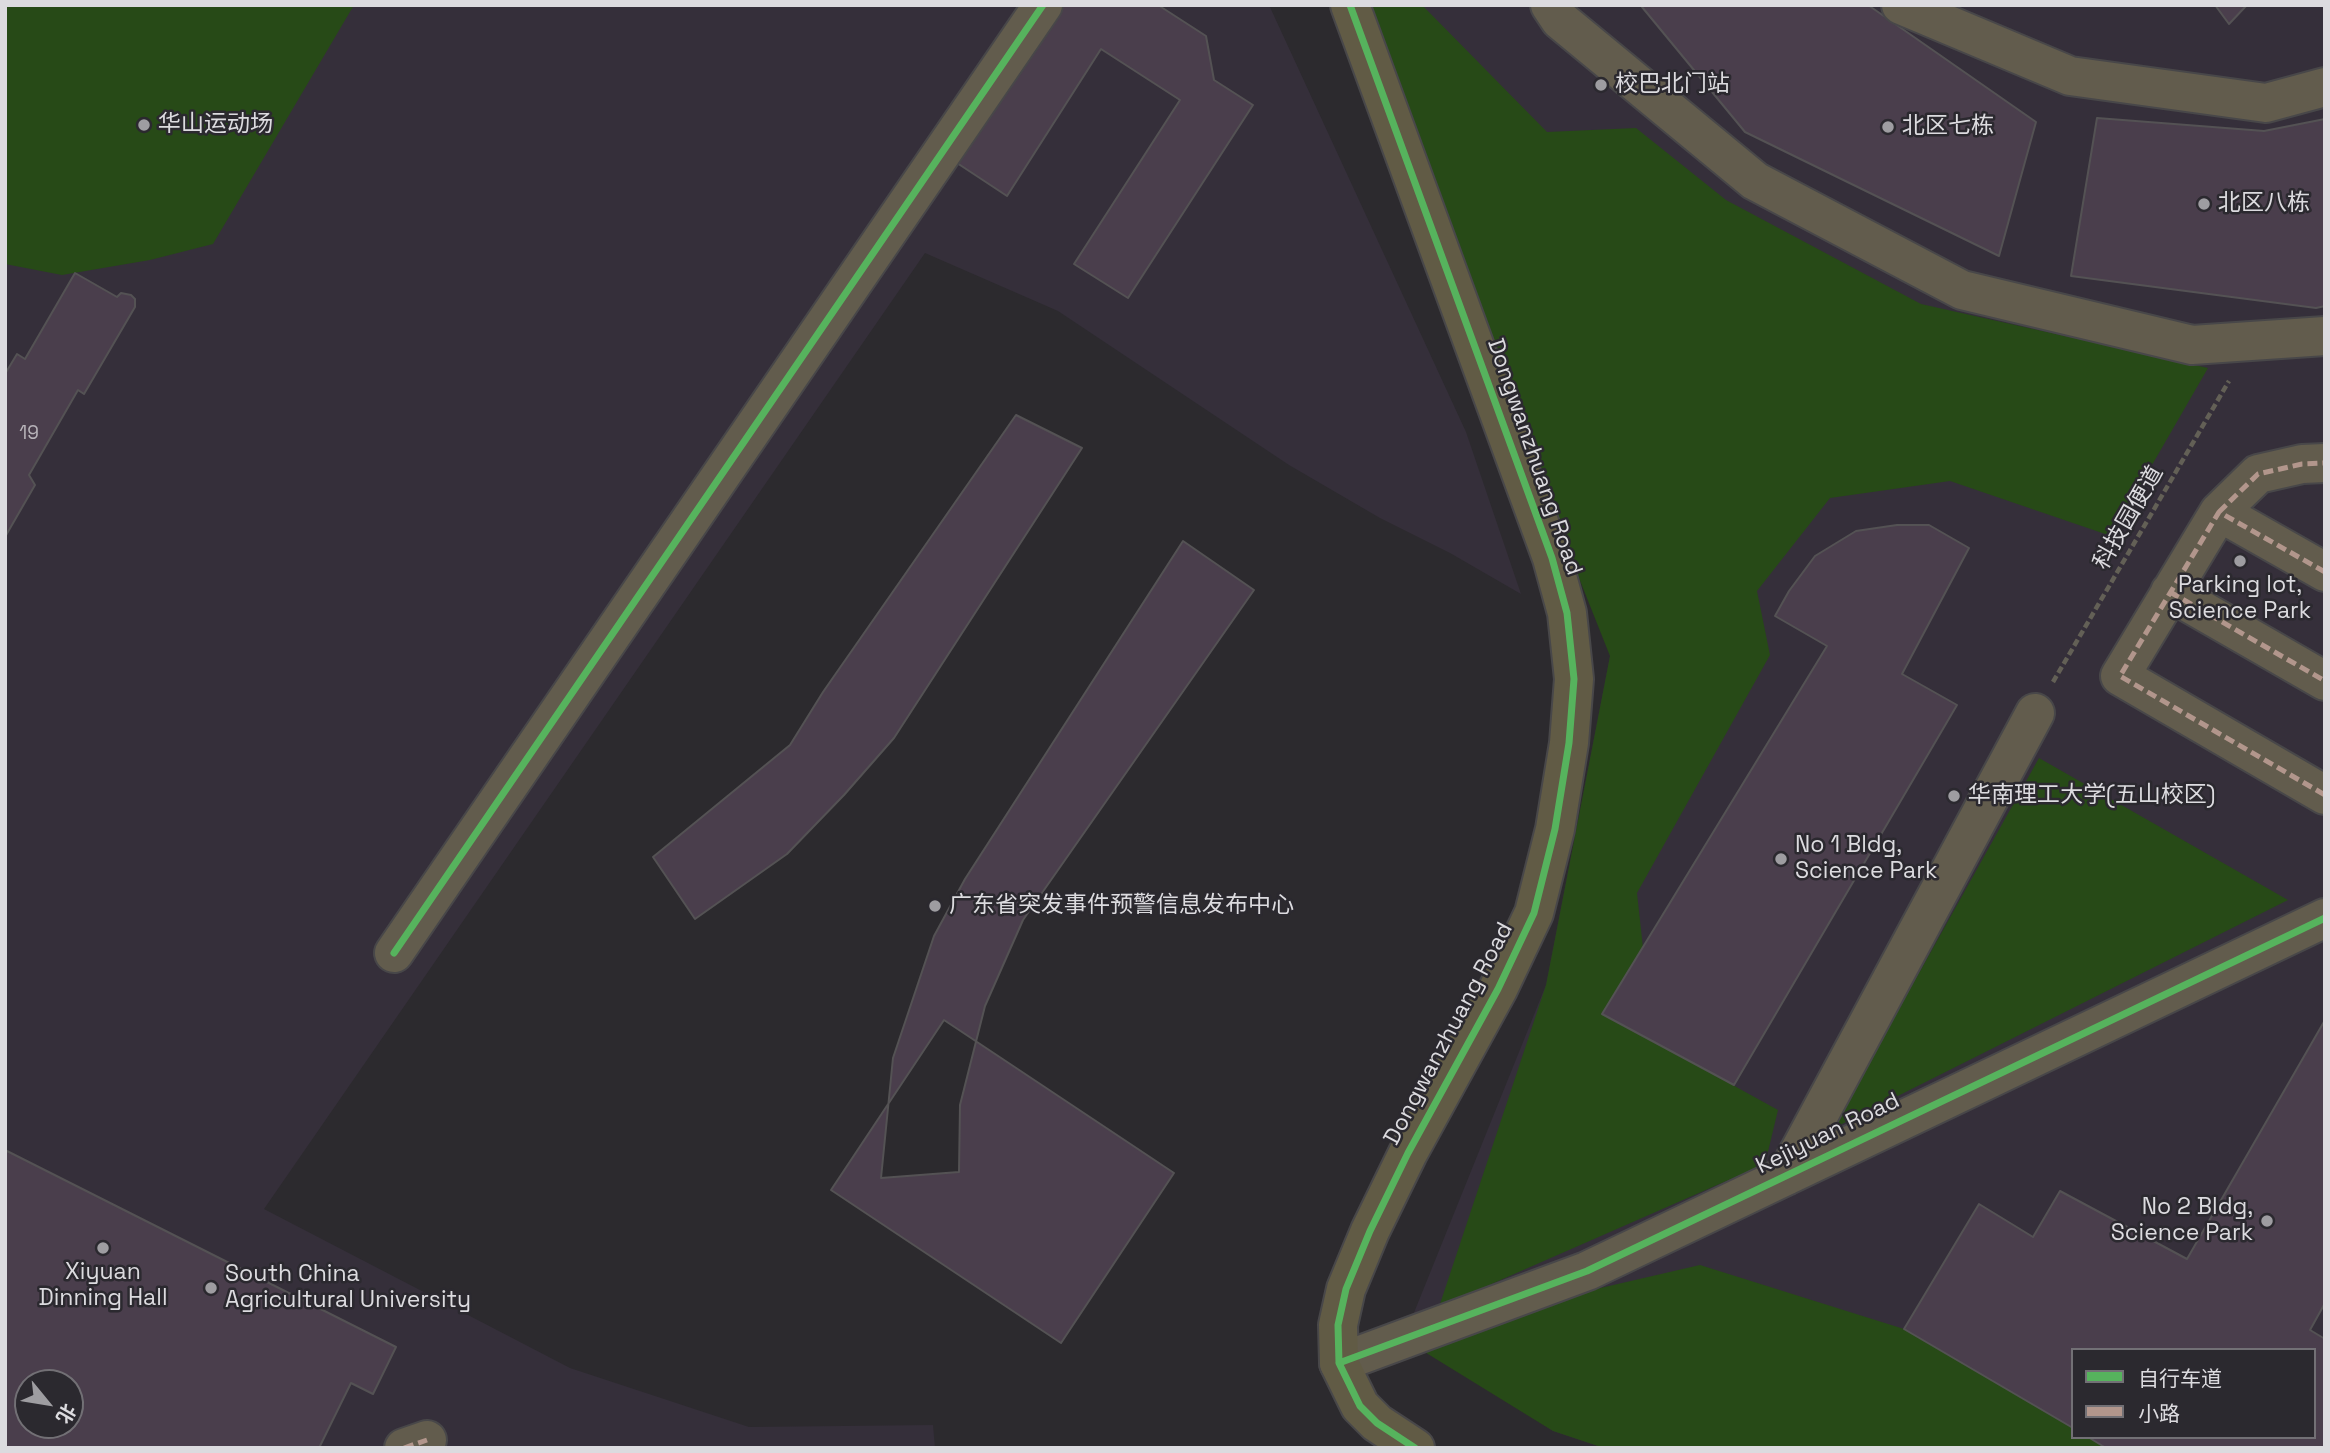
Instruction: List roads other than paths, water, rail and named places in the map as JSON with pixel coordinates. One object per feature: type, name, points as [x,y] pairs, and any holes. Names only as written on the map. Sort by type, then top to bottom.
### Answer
[{"type":"street","points":[[394,953],[1043,5]]},
{"type":"street","name":"Dongwanzhuang Road","points":[[1350,5],[1552,558],[1567,613],[1574,679],[1569,743],[1555,829],[1534,913],[1498,989],[1408,1153],[1370,1231],[1346,1289],[1338,1325],[1339,1363],[1360,1406],[1377,1423],[1415,1448]]},
{"type":"street","points":[[1550,5],[1560,20],[1755,181],[1962,290],[2192,345],[2325,336]]},
{"type":"street","points":[[1901,5],[2070,76],[2266,103],[2325,87]]},
{"type":"street","points":[[2325,463],[2302,464],[2258,474],[2219,512],[2119,676],[2325,795]]},
{"type":"street","points":[[2219,512],[2325,572]]},
{"type":"street","points":[[2170,592],[2325,681]]},
{"type":"street","points":[[1786,1176],[2035,713]]},
{"type":"street","name":"Kejiyuan Road","points":[[1339,1363],[1587,1271],[2325,918]]},
{"type":"place","name":"校巴北门站","points":[[1601,85]]},
{"type":"place","name":"华山运动场","points":[[144,125]]},
{"type":"place","name":"北区七栋","points":[[1888,127]]},
{"type":"place","name":"北区八栋","points":[[2204,204]]},
{"type":"place","name":"Parking lot, Science Park","points":[[2240,561]]},
{"type":"place","name":"华南理工大学(五山校区)","points":[[1954,796]]},
{"type":"place","name":"No 1 Bldg, Science Park","points":[[1781,859]]},
{"type":"place","name":"广东省突发事件预警信息发布中心","points":[[935,906]]},
{"type":"place","name":"No 2 Bldg, Science Park","points":[[2267,1221]]},
{"type":"place","name":"Xiyuan Dinning Hall","points":[[103,1248]]},
{"type":"place","name":"South China Agricultural University","points":[[211,1288]]}]
